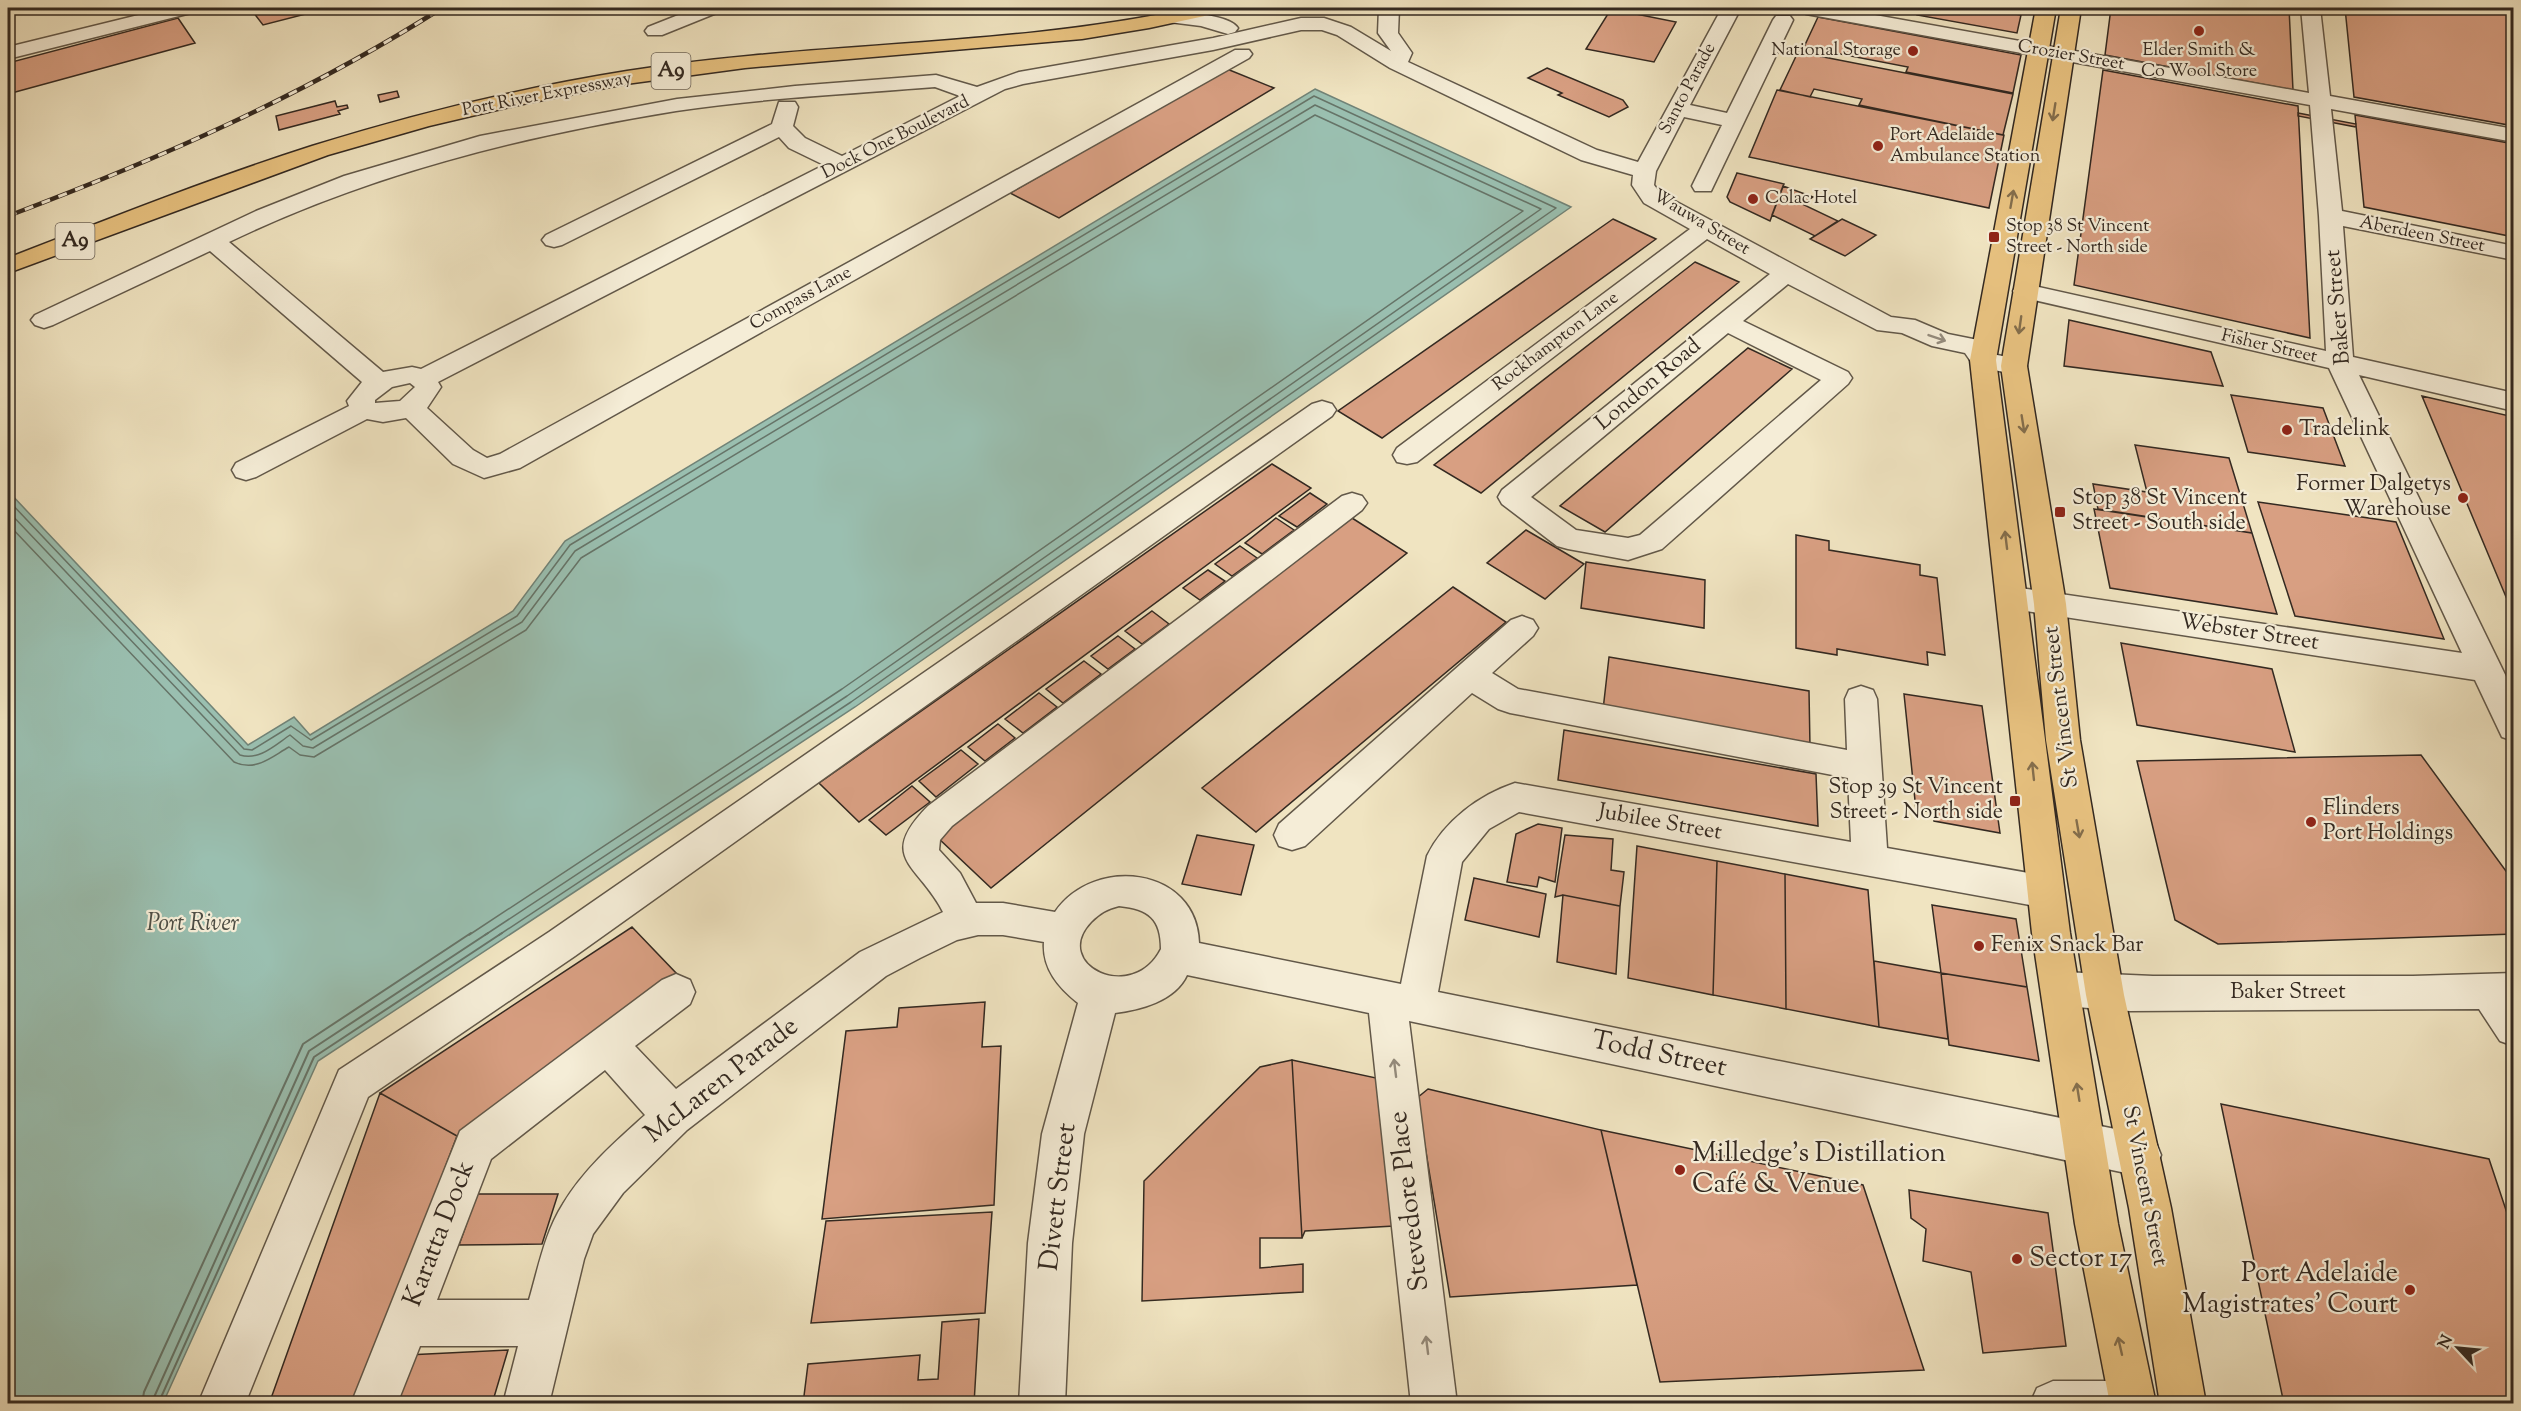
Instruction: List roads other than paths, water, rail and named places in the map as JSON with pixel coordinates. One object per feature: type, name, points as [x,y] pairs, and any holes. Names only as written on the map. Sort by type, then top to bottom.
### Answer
[{"type":"main road","name":"Port River Expressway","points":[[8,266],[273,155],[428,108],[560,78],[690,56],[857,40],[994,32],[1101,18],[1151,8]]},
{"type":"main road","name":"Port River Expressway","points":[[8,253],[357,140],[437,118],[563,89],[677,70],[762,60],[1008,43],[1176,18],[1216,8]]},
{"type":"main road","name":"St Vincent Street","points":[[2046,8],[1983,360],[2013,598],[2046,892],[2104,1263],[2133,1404]]},
{"type":"main road","name":"St Vincent Street","points":[[2071,8],[2014,366],[2050,604],[2063,740],[2105,995],[2140,1155],[2183,1404]]},
{"type":"street","points":[[8,53],[189,8]]},
{"type":"street","points":[[655,31],[712,8]]},
{"type":"street","points":[[1389,8],[1388,33],[1402,53],[1397,64]]},
{"type":"street","name":"Santo Parade","points":[[1645,171],[1731,8]]},
{"type":"street","name":"Crozier Street","points":[[1806,8],[2514,136]]},
{"type":"street","name":"Baker Street","points":[[2311,8],[2331,216],[2340,364],[2514,728]]},
{"type":"street","points":[[1176,18],[1203,20],[1228,28]]},
{"type":"street","points":[[1703,186],[1783,20]]},
{"type":"street","name":"Dock One Boulevard","points":[[423,379],[979,95],[1019,78],[1170,53],[1301,24],[1324,24],[1344,31],[1397,64]]},
{"type":"street","points":[[1170,53],[1179,65],[1200,77]]},
{"type":"street","name":"Compass Lane","points":[[410,407],[463,457],[484,469],[510,461],[1242,54]]},
{"type":"street","name":"Wauwa Street","points":[[1397,64],[1589,156],[1645,171],[1643,185],[1652,198],[1786,273],[1886,325],[1890,334],[1936,357],[1973,367],[1983,360],[2014,366]]},
{"type":"street","points":[[44,320],[264,216],[352,181],[480,143],[677,105],[795,92],[936,81],[979,95]]},
{"type":"street","points":[[782,127],[784,114],[795,92]]},
{"type":"street","points":[[1677,109],[1734,121]]},
{"type":"street","points":[[782,127],[797,143],[842,165]]},
{"type":"street","points":[[554,240],[782,127]]},
{"type":"street","name":"Aberdeen Street","points":[[2331,216],[2514,253]]},
{"type":"street","name":"Rockhampton Lane","points":[[1407,455],[1706,228]]},
{"type":"street","points":[[213,241],[379,382]]},
{"type":"street","name":"London Road","points":[[1725,322],[1839,378],[1651,542],[1628,549],[1568,539],[1512,497],[1725,322],[1786,273]]},
{"type":"street","name":"Fisher Street","points":[[2025,291],[2514,402]]},
{"type":"street","points":[[412,375],[423,379],[428,387],[423,398],[410,407],[393,413],[376,414],[364,409],[361,401],[366,391],[379,382],[395,376],[412,375]]},
{"type":"street","points":[[246,470],[364,409]]},
{"type":"street","points":[[221,1404],[353,1084],[562,944],[1322,410]]},
{"type":"street","points":[[966,921],[947,884],[920,854],[923,834],[940,816],[1088,706],[1352,503]]},
{"type":"street","name":"Webster Street","points":[[2013,598],[2485,669]]},
{"type":"street","points":[[1292,835],[1522,628]]},
{"type":"street","points":[[1469,675],[1510,700],[1865,767]]},
{"type":"street","points":[[1861,699],[1870,861]]},
{"type":"street","name":"Jubilee Street","points":[[1401,1002],[1445,856],[1477,819],[1515,797],[2046,892]]},
{"type":"street","points":[[1119,890],[1139,891],[1159,900],[1177,919],[1182,939],[1179,956],[1164,978],[1143,992],[1117,997],[1100,994],[1081,985],[1066,969],[1060,948],[1064,930],[1077,910],[1095,897],[1119,890]]},
{"type":"street","name":"McLaren Parade","points":[[526,1404],[562,1259],[577,1220],[608,1178],[672,1116],[873,964],[907,945],[966,921],[1017,920],[1064,930]]},
{"type":"street","name":"Todd Street","points":[[1179,956],[2140,1155]]},
{"type":"street","name":"Baker Street","points":[[2062,989],[2105,995],[2501,991]]},
{"type":"street","points":[[2501,991],[2514,1028]]},
{"type":"street","points":[[672,1116],[607,1044],[676,992]]},
{"type":"street","name":"Divett Street","points":[[1042,1404],[1050,1243],[1063,1134],[1100,994]]},
{"type":"street","name":"Stevedore Place","points":[[1401,1002],[1434,1404]]},
{"type":"street","name":"Karatta Dock","points":[[374,1404],[475,1145],[607,1044]]},
{"type":"street","name":"Karatta Dock","points":[[405,1323],[545,1323]]},
{"type":"street","points":[[2053,1404],[2116,1404]]},
{"type":"water","name":"Port River","points":[[1315,89],[1571,207],[855,707],[318,1061],[163,1403],[8,1403],[8,491],[248,745],[294,717],[310,735],[513,611],[565,541]]},
{"type":"railway","points":[[8,216],[120,172],[230,123],[338,69],[442,8]]},
{"type":"place","name":"Elder Smith & Co Wool Store","points":[[2199,31]]},
{"type":"place","name":"National Storage","points":[[1913,51]]},
{"type":"place","name":"Port Adelaide Ambulance Station","points":[[1878,146]]},
{"type":"place","name":"Colac Hotel","points":[[1753,199]]},
{"type":"place","name":"Stop 38 St Vincent Street - North side","points":[[1994,237]]},
{"type":"place","name":"Tradelink","points":[[2287,430]]},
{"type":"place","name":"Former Dalgetys Warehouse","points":[[2463,498]]},
{"type":"place","name":"Stop 38 St Vincent Street - South side","points":[[2060,512]]},
{"type":"place","name":"Stop 39 St Vincent Street - North side","points":[[2015,801]]},
{"type":"place","name":"Flinders Port Holdings","points":[[2311,822]]},
{"type":"place","name":"Fenix Snack Bar","points":[[1979,946]]},
{"type":"place","name":"Milledge's Distillation Café & Venue","points":[[1680,1170]]},
{"type":"place","name":"Sector 17","points":[[2017,1259]]},
{"type":"place","name":"Port Adelaide Magistrates' Court","points":[[2410,1290]]}]
